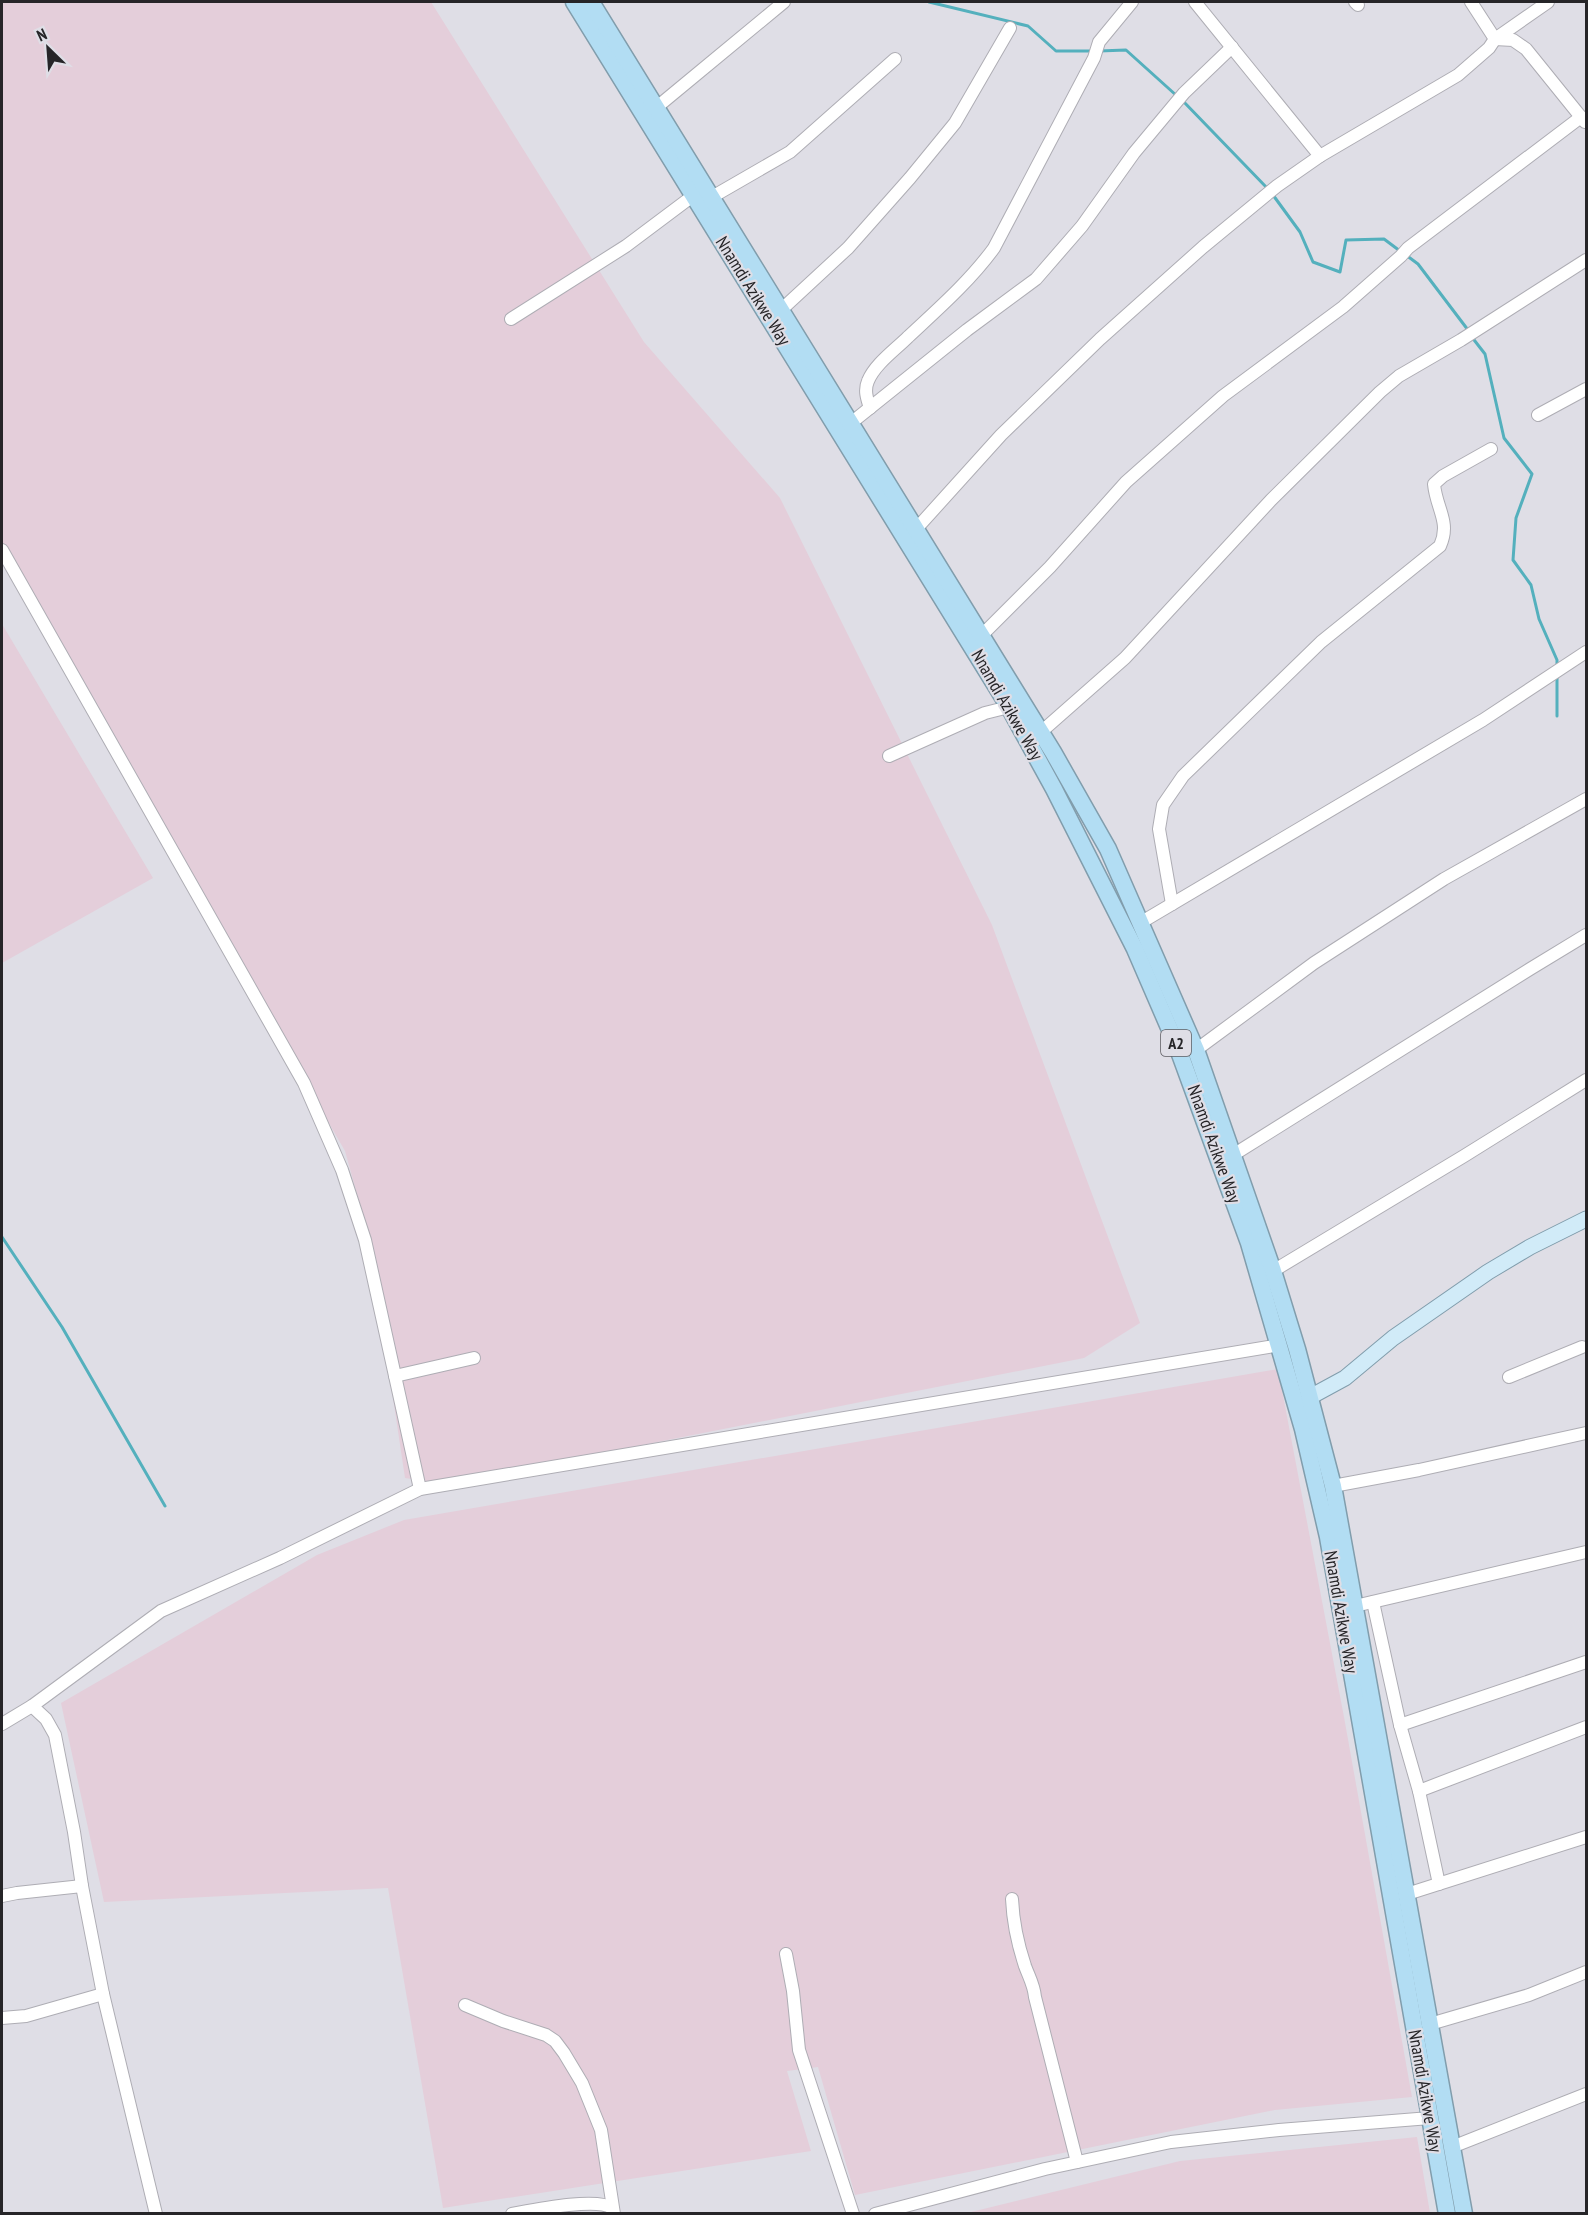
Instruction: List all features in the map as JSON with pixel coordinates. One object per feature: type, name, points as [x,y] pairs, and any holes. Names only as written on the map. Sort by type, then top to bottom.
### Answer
[{"type":"highway","name":"Nnamdi Azikwe Way","points":[[574,2],[1009,706],[1135,949],[1172,1035],[1215,1145],[1245,1232],[1303,1429],[1328,1537],[1447,2214]]},
{"type":"highway","name":"Nnamdi Azikwe Way","points":[[591,2],[1041,732],[1108,849],[1196,1050],[1273,1271],[1334,1486],[1464,2214]]},
{"type":"main road","points":[[1310,1397],[1345,1378],[1393,1338],[1488,1272],[1530,1247],[1587,1219]]},
{"type":"street","points":[[657,107],[784,2]]},
{"type":"street","points":[[870,408],[866,392],[868,381],[876,368],[943,304],[982,264],[994,248],[1094,58],[1099,42],[1132,2]]},
{"type":"street","points":[[1195,2],[1320,156]]},
{"type":"street","points":[[1471,2],[1495,39]]},
{"type":"street","points":[[917,528],[1001,435],[1100,339],[1203,247],[1277,186],[1320,156],[1458,75],[1489,48],[1495,39],[1548,2]]},
{"type":"street","points":[[781,310],[848,248],[955,123],[1010,28]]},
{"type":"street","points":[[982,635],[1050,567],[1126,482],[1223,396],[1342,307],[1405,252],[1584,120],[1526,49],[1513,40],[1495,39]]},
{"type":"street","points":[[851,423],[967,330],[1036,279],[1082,226],[1134,153],[1184,93],[1232,47]]},
{"type":"street","points":[[712,197],[790,152],[895,59]]},
{"type":"street","points":[[511,319],[626,246],[694,195]]},
{"type":"street","points":[[1041,732],[1125,658],[1271,500],[1399,376],[1461,340],[1587,260]]},
{"type":"street","points":[[1538,415],[1587,389]]},
{"type":"street","points":[[1172,904],[1159,829],[1163,805],[1183,776],[1321,642],[1440,546],[1445,535],[1445,525],[1434,484],[1443,476],[1491,449]]},
{"type":"street","points":[[2,550],[304,1083],[342,1170],[365,1240],[420,1490]]},
{"type":"street","points":[[1140,923],[1484,720],[1587,651]]},
{"type":"street","points":[[889,756],[985,713],[1009,706]]},
{"type":"street","points":[[1196,1050],[1314,963],[1444,879],[1587,799]]},
{"type":"street","points":[[1233,1155],[1530,969],[1587,936]]},
{"type":"street","points":[[1273,1271],[1587,1080]]},
{"type":"street","points":[[2,1724],[32,1706],[161,1611],[280,1558],[420,1490],[1280,1345]]},
{"type":"street","points":[[1509,1377],[1585,1350]]},
{"type":"street","points":[[395,1376],[474,1358]]},
{"type":"street","points":[[1334,1486],[1419,1470],[1587,1432]]},
{"type":"street","points":[[1355,1606],[1587,1552]]},
{"type":"street","points":[[1373,1602],[1400,1725],[1419,1791],[1438,1884]]},
{"type":"street","points":[[1400,1725],[1587,1662]]},
{"type":"street","points":[[32,1706],[46,1719],[54,1735],[103,1994],[156,2214]]},
{"type":"street","points":[[1419,1791],[1587,1727]]},
{"type":"street","points":[[1407,1894],[1587,1837]]},
{"type":"street","points":[[2,1896],[82,1886]]},
{"type":"street","points":[[1012,1899],[1025,1967],[1034,1985],[1035,1997],[1077,2162]]},
{"type":"street","points":[[786,1954],[800,2050],[853,2214]]},
{"type":"street","points":[[1430,2024],[1529,1995],[1587,1972]]},
{"type":"street","points":[[2,2018],[26,2016],[103,1994]]},
{"type":"street","points":[[465,2005],[503,2021],[546,2035],[555,2041],[564,2053],[582,2082],[601,2130],[613,2211]]},
{"type":"street","points":[[1452,2147],[1586,2097]]},
{"type":"street","points":[[874,2214],[1077,2162],[1171,2142],[1279,2130],[1430,2118]]},
{"type":"street","points":[[512,2214],[591,2203],[608,2205],[613,2211]]},
{"type":"shaded area","points":[[2,2],[431,2],[644,342],[780,498],[992,925],[1140,1323],[1084,1358],[444,1484],[405,1478],[369,1237],[345,1151],[2,553]]},
{"type":"shaded area","points":[[2,624],[153,878],[2,963]]},
{"type":"shaded area","points":[[1278,1369],[1344,1717],[1412,2097],[1275,2110],[855,2195],[818,2067],[787,2071],[811,2151],[443,2208],[388,1888],[104,1902],[61,1703],[317,1555],[404,1520]]},
{"type":"shaded area","points":[[1417,2137],[1430,2213],[967,2213],[1180,2161]]},
{"type":"waterway","points":[[929,2],[1028,26],[1056,51],[1093,51]]},
{"type":"waterway","points":[[1099,51],[1126,50],[1177,96]]},
{"type":"waterway","points":[[1182,100],[1269,190]]},
{"type":"waterway","points":[[1273,195],[1300,232],[1313,262],[1340,272],[1346,240],[1384,239],[1400,251]]},
{"type":"waterway","points":[[1406,255],[1418,264],[1468,330]]},
{"type":"waterway","points":[[1471,336],[1485,354],[1504,438],[1532,474],[1516,518],[1513,560],[1531,585],[1539,619],[1557,660],[1557,666]]},
{"type":"waterway","points":[[1557,675],[1557,716]]},
{"type":"waterway","points":[[2,1237],[62,1327],[165,1506]]}]
